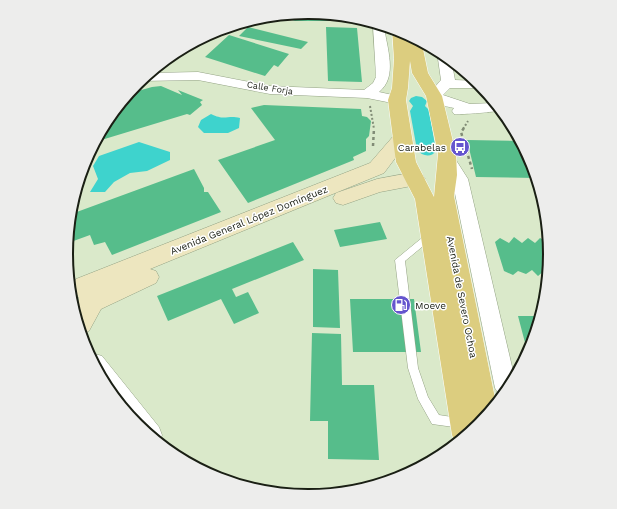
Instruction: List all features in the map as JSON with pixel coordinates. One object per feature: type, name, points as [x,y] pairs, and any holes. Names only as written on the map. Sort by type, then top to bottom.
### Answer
[{"type":"main road","name":"Avenida de Severo Ochoa","points":[[399,37],[402,59],[398,94],[406,162],[425,199],[472,424]]},
{"type":"main road","name":"Avenida de Severo Ochoa","points":[[414,44],[420,73],[432,92],[439,116],[448,168],[444,196],[472,424]]},
{"type":"main road","points":[[398,94],[411,87],[432,92]]},
{"type":"main road","name":"Avenida General López Domínguez","points":[[82,289],[365,174],[376,168],[392,151],[402,137]]},
{"type":"main road","points":[[415,179],[448,168]]},
{"type":"main road","name":"Avenida General López Domínguez","points":[[82,289],[122,288],[351,195],[377,186],[415,179]]},
{"type":"main road","points":[[82,289],[88,314],[83,321]]},
{"type":"street","points":[[367,94],[378,87],[382,81],[384,71],[378,30]]},
{"type":"street","points":[[445,63],[449,80],[448,84]]},
{"type":"street","points":[[384,71],[398,94]]},
{"type":"street","name":"Calle Forja","points":[[153,77],[198,76],[270,90],[398,94]]},
{"type":"street","points":[[470,108],[443,100],[432,92],[448,84],[472,85]]},
{"type":"street","points":[[439,116],[470,108],[492,107]]},
{"type":"street","points":[[448,168],[460,179],[505,383]]},
{"type":"street","points":[[120,395],[134,412]]},
{"type":"lane","points":[[432,235],[400,260],[414,368],[423,399],[436,420],[470,426]]},
{"type":"water","points":[[416,96],[422,97],[427,101],[425,106],[429,110],[436,151],[432,155],[424,155],[417,150],[410,111],[413,106],[409,101],[411,98]]},
{"type":"water","points":[[211,114],[223,118],[240,118],[239,128],[228,133],[204,133],[198,127],[201,120]]},
{"type":"water","points":[[139,142],[170,152],[170,160],[147,171],[130,173],[114,182],[105,192],[90,192],[98,179],[93,166],[99,156]]},
{"type":"building","points":[[308,19],[339,21],[292,20]]},
{"type":"building","points":[[248,27],[308,42],[301,49],[239,36]]},
{"type":"building","points":[[326,27],[357,28],[362,82],[328,81]]},
{"type":"building","points":[[229,35],[289,54],[278,67],[274,65],[265,76],[205,57]]},
{"type":"building","points":[[161,86],[182,95],[178,90],[203,100],[200,102],[202,105],[190,115],[187,114],[104,139],[131,99],[139,91]]},
{"type":"building","points":[[264,105],[361,109],[362,116],[367,117],[371,121],[369,136],[366,139],[366,151],[353,157],[354,160],[248,203],[218,160],[275,140],[251,108]]},
{"type":"building","points":[[467,140],[514,141],[520,150],[532,178],[476,177]]},
{"type":"building","points":[[194,169],[204,188],[204,192],[208,192],[221,212],[112,255],[105,242],[94,245],[90,235],[74,241],[77,212]]},
{"type":"building","points":[[380,222],[387,239],[340,247],[334,230]]},
{"type":"building","points":[[514,237],[522,243],[528,238],[535,243],[540,238],[543,240],[543,272],[538,276],[532,270],[526,274],[518,271],[513,275],[504,271],[495,242],[500,238],[509,243]]},
{"type":"building","points":[[293,242],[304,260],[232,289],[236,297],[248,292],[259,313],[234,324],[221,299],[168,321],[157,296]]},
{"type":"building","points":[[313,269],[338,270],[340,328],[313,327]]},
{"type":"building","points":[[350,299],[414,299],[421,352],[353,352]]},
{"type":"building","points":[[518,316],[536,316],[532,330],[526,346]]},
{"type":"building","points":[[312,333],[341,334],[342,385],[374,385],[379,460],[328,459],[328,421],[310,421]]},
{"type":"place","name":"Carabelas","points":[[460,147]]},
{"type":"place","name":"Moeve","points":[[401,305]]}]
